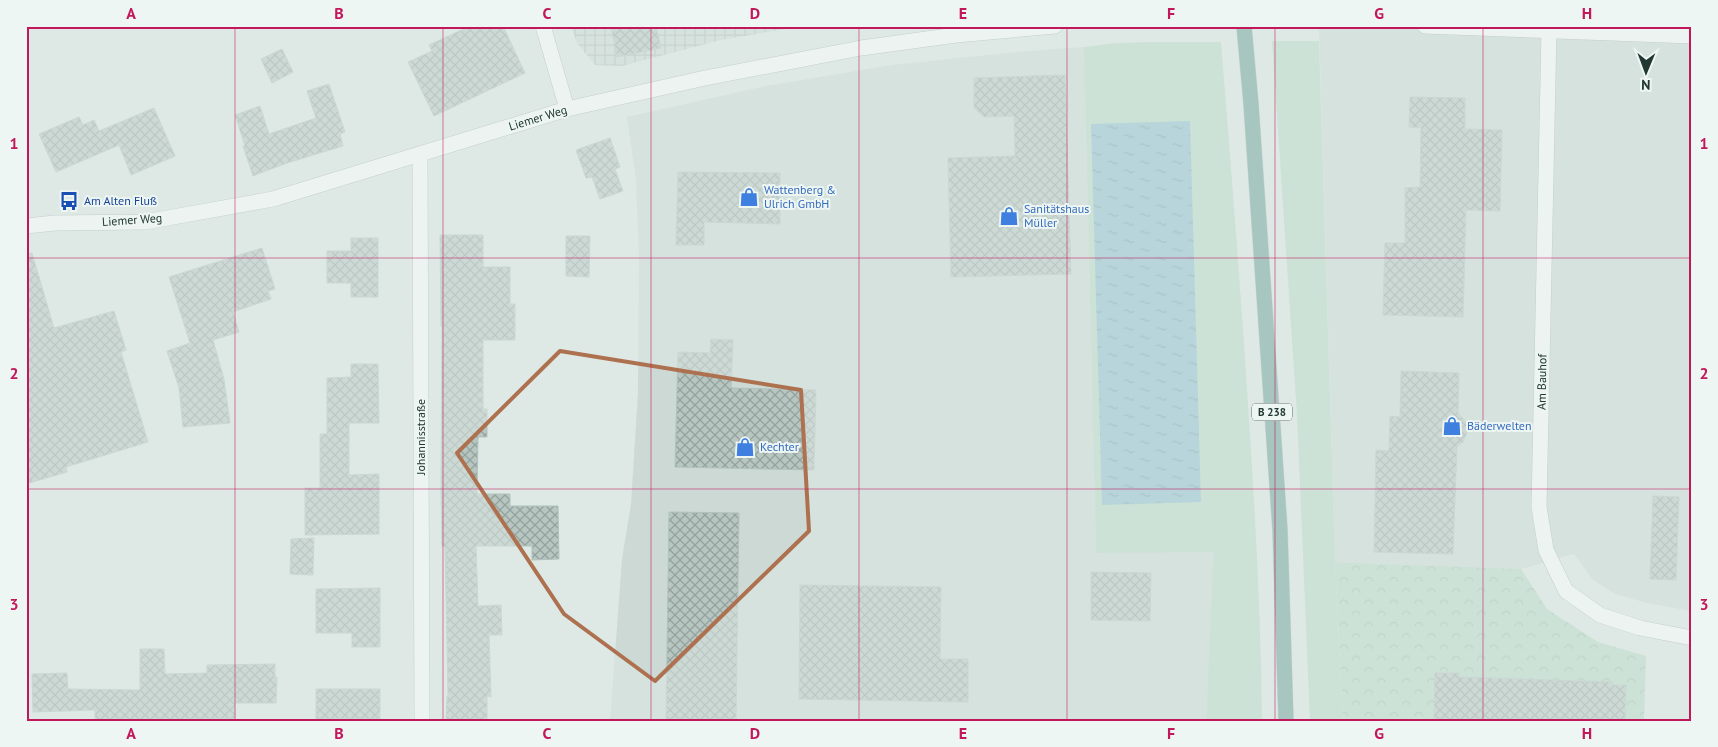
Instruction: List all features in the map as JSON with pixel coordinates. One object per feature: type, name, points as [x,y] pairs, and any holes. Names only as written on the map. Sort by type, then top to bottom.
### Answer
[{"type":"main road","name":"B 238","points":[[1244,26],[1280,530],[1286,721]]},
{"type":"street","points":[[543,26],[566,109]]},
{"type":"street","name":"Liemer Weg","points":[[26,226],[55,223],[145,222],[274,198],[566,109],[705,78],[861,48],[956,35],[1055,26]]},
{"type":"street","points":[[1425,26],[1692,36]]},
{"type":"street","name":"Am Bauhof","points":[[1549,31],[1539,507],[1546,550],[1566,590],[1600,615],[1640,628],[1692,638]]},
{"type":"street","name":"Johannisstraße","points":[[420,154],[422,721]]},
{"type":"highlighted area","points":[[560,351],[801,390],[809,531],[655,681],[564,614],[457,453]]},
{"type":"shaded area","points":[[571,26],[803,26],[721,40],[622,66],[595,65],[577,43]]},
{"type":"shaded area","points":[[1319,26],[1692,26],[1692,611],[1647,603],[1615,594],[1593,580],[1574,554],[1521,569],[1335,562]]},
{"type":"shaded area","points":[[1084,47],[1096,552],[1215,552],[1206,721],[610,721],[622,559],[631,504],[638,392],[639,256],[636,180],[627,117],[761,87],[892,65]]},
{"type":"green space","points":[[1272,41],[1319,41],[1335,562],[1343,721],[1310,721],[1297,415]]},
{"type":"green space","points":[[1221,42],[1239,268],[1253,483],[1262,721],[1206,721],[1214,552],[1096,553],[1084,47],[1116,43]]},
{"type":"green space","points":[[1335,562],[1521,569],[1547,609],[1598,642],[1646,656],[1644,721],[1343,721]]},
{"type":"water","points":[[1190,121],[1201,502],[1102,505],[1091,124]]},
{"type":"building","points":[[470,26],[503,26],[525,73],[434,116],[408,62],[432,51],[429,45]]},
{"type":"building","points":[[611,26],[656,26],[661,48],[617,57]]},
{"type":"building","points":[[282,49],[293,72],[272,83],[261,59]]},
{"type":"building","name":"Sanitätshaus Müller","points":[[1065,75],[1071,274],[951,277],[948,158],[1015,156],[1014,116],[984,117],[974,108],[974,78]]},
{"type":"building","points":[[329,84],[345,132],[340,134],[343,146],[287,163],[253,176],[235,115],[260,106],[269,134],[316,118],[307,91]]},
{"type":"building","points":[[1410,97],[1465,98],[1465,129],[1502,130],[1500,211],[1466,210],[1463,317],[1383,315],[1385,243],[1405,243],[1405,188],[1420,187],[1421,128],[1409,127]]},
{"type":"building","points":[[154,108],[175,156],[131,175],[119,145],[56,172],[39,134],[79,117],[83,125],[94,120],[99,131]]},
{"type":"building","points":[[610,138],[620,167],[615,169],[623,191],[600,199],[592,177],[586,178],[576,150]]},
{"type":"building","points":[[678,172],[780,173],[780,224],[704,222],[704,245],[676,245]]},
{"type":"building","points":[[440,235],[483,235],[483,267],[510,267],[510,304],[515,304],[515,340],[483,340],[483,409],[487,409],[487,437],[478,437],[477,494],[510,494],[510,506],[558,506],[559,559],[532,560],[532,546],[476,546],[478,606],[501,605],[502,635],[489,635],[491,697],[487,696],[487,721],[446,721],[448,696],[445,547],[442,546],[441,490],[442,326]]},
{"type":"building","points":[[566,236],[590,236],[589,277],[566,276]]},
{"type":"building","points":[[351,238],[378,238],[378,297],[351,297],[351,283],[327,283],[327,251],[351,251]]},
{"type":"building","points":[[262,248],[275,289],[268,291],[271,299],[233,312],[239,332],[213,340],[224,379],[230,423],[183,427],[179,388],[167,351],[190,343],[169,277]]},
{"type":"building","points":[[32,253],[54,328],[114,311],[126,350],[121,352],[148,442],[66,467],[67,472],[26,484],[26,254]]},
{"type":"building","name":"Kechter","points":[[711,339],[733,340],[731,388],[816,390],[814,470],[675,467],[678,352],[710,353]]},
{"type":"building","points":[[351,364],[378,364],[379,423],[349,423],[349,475],[379,474],[379,534],[305,535],[305,488],[320,488],[320,434],[327,434],[327,378],[351,377]]},
{"type":"building","points":[[1401,371],[1459,373],[1458,413],[1467,423],[1468,430],[1463,442],[1457,446],[1453,554],[1374,552],[1376,450],[1389,451],[1390,416],[1400,417]]},
{"type":"building","points":[[1653,496],[1679,497],[1676,580],[1650,579]]},
{"type":"building","points":[[669,512],[739,513],[736,721],[666,721]]},
{"type":"building","points":[[314,538],[313,575],[290,574],[291,539]]},
{"type":"building","points":[[1091,572],[1151,573],[1150,621],[1091,620]]},
{"type":"building","points":[[800,585],[941,587],[940,659],[968,659],[968,702],[799,699]]},
{"type":"building","points":[[380,588],[380,647],[352,647],[352,633],[316,633],[316,589]]},
{"type":"building","points":[[140,649],[164,649],[165,674],[207,673],[207,665],[275,664],[275,677],[277,677],[276,703],[235,703],[235,719],[95,720],[95,710],[33,712],[32,674],[67,673],[68,689],[140,690]]},
{"type":"building","points":[[1435,673],[1459,673],[1459,677],[1612,682],[1613,685],[1626,685],[1625,721],[1434,721]]},
{"type":"building","points":[[316,689],[380,689],[380,719],[316,719]]},
{"type":"place","name":"Wattenberg & Ulrich GmbH","points":[[749,197]]},
{"type":"place","name":"Am Alten Fluß","points":[[69,201]]},
{"type":"place","name":"Sanitätshaus Müller","points":[[1009,216]]},
{"type":"place","name":"Bäderwelten","points":[[1452,426]]},
{"type":"place","name":"Kechter","points":[[745,447]]}]
